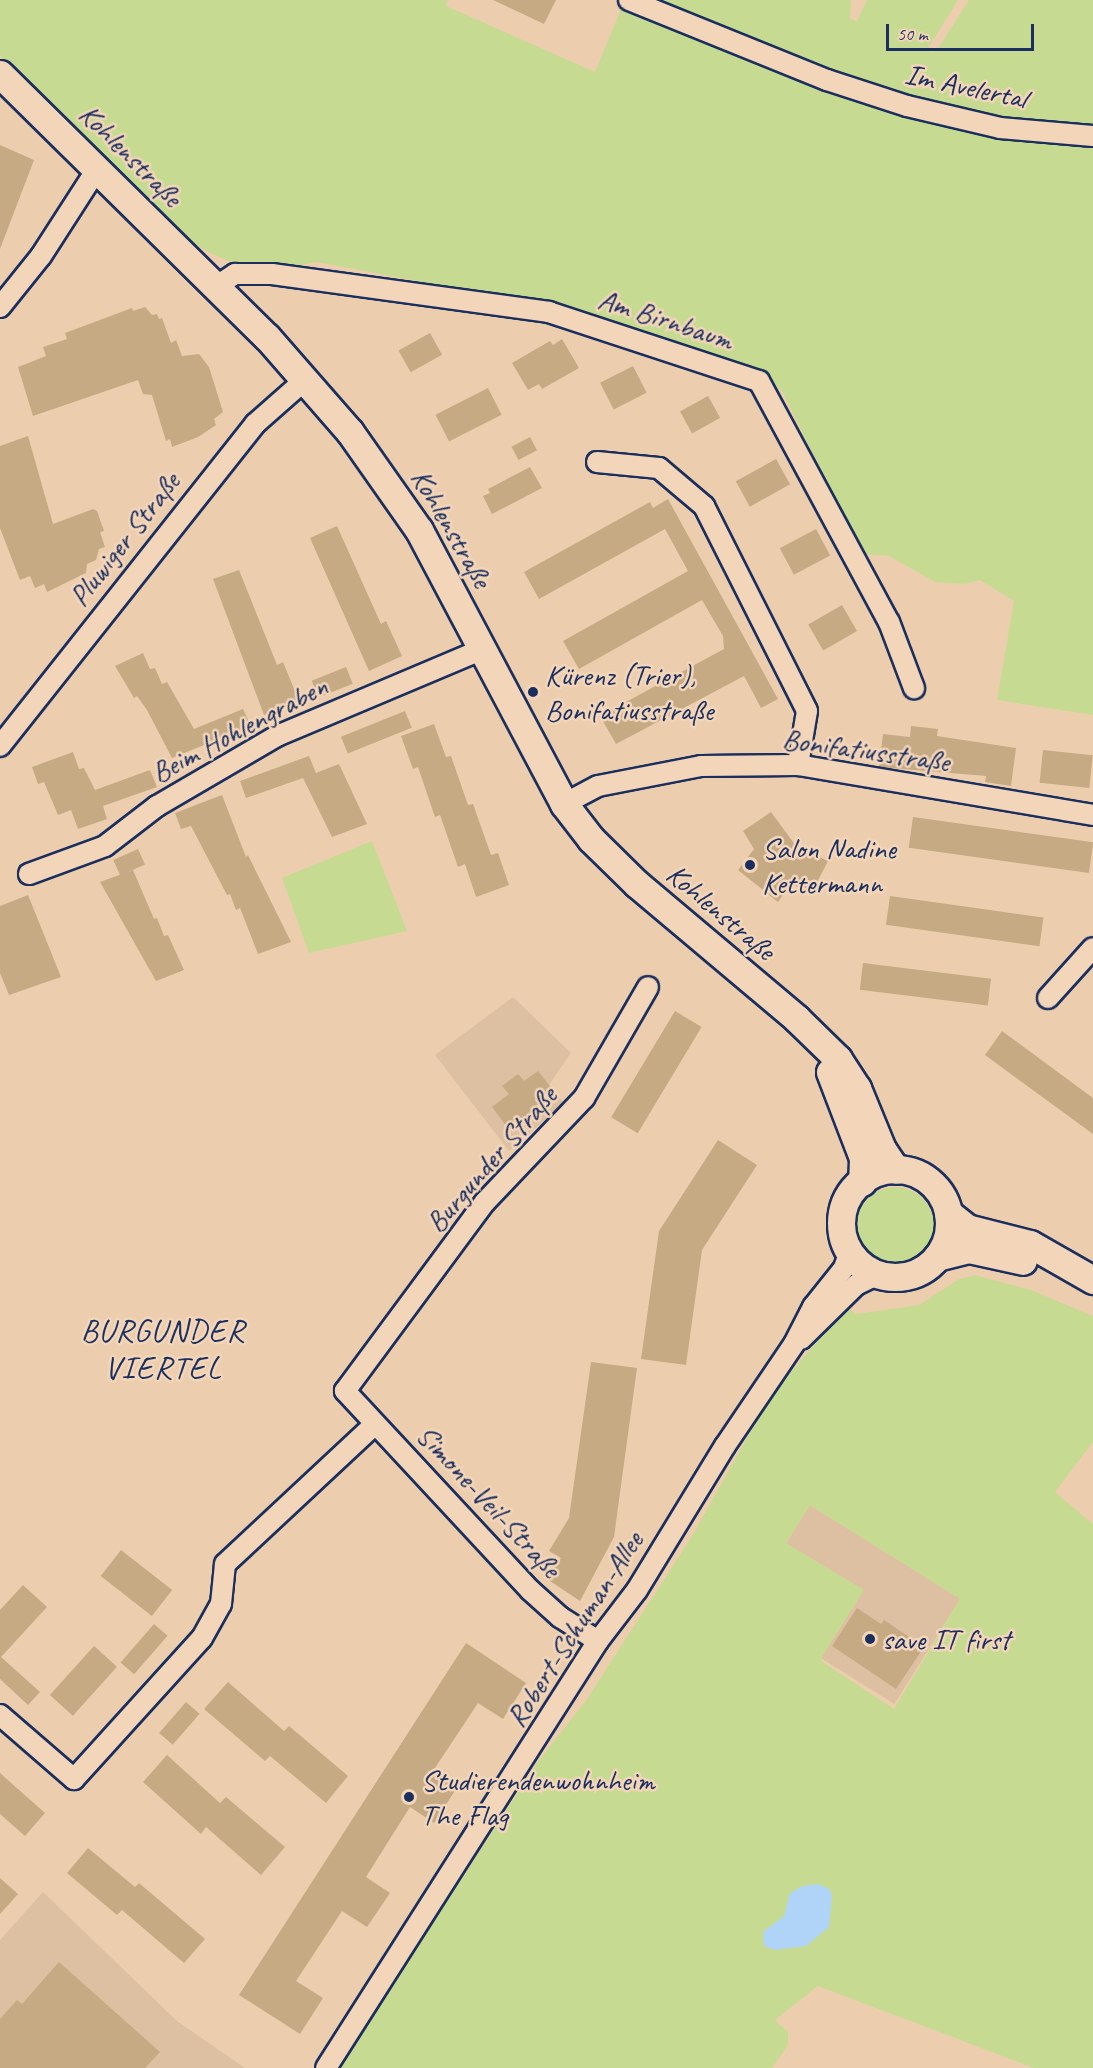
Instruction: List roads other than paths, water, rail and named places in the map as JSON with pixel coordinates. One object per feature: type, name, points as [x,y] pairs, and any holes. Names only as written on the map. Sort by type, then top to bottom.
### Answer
[{"type":"main road","name":"Kohlenstraße","points":[[0,74],[217,286],[306,379],[401,501],[483,649],[564,804],[591,839],[637,884],[814,1035],[848,1072],[882,1149],[896,1170]]},
{"type":"main road","name":"Kohlenstraße","points":[[814,1035],[861,1149],[862,1182]]},
{"type":"main road","points":[[937,1257],[947,1236],[948,1213],[943,1198],[930,1182],[896,1170],[880,1172],[862,1182],[849,1197],[842,1217],[850,1251],[862,1265],[879,1274],[910,1274],[937,1257],[969,1249],[1082,1275]]},
{"type":"main road","points":[[948,1213],[967,1228],[1030,1244],[1082,1275]]},
{"type":"street","name":"Im Avelertal","points":[[628,0],[827,80],[907,106],[1000,128],[1093,136]]},
{"type":"street","points":[[0,307],[41,256],[97,169]]},
{"type":"street","name":"Am Birnbaum","points":[[217,286],[235,274],[272,274],[549,312],[759,381],[889,622],[914,688]]},
{"type":"street","name":"Pluwiger Straße","points":[[0,746],[255,424],[306,379]]},
{"type":"street","points":[[597,462],[659,468],[705,506],[807,711],[798,765]]},
{"type":"street","name":"Beim Hohlengraben","points":[[29,874],[105,846],[157,806],[277,736],[483,649]]},
{"type":"street","name":"Bonifatiusstraße","points":[[564,804],[598,786],[701,766],[798,765],[1093,815]]},
{"type":"street","points":[[1048,998],[1093,948]]},
{"type":"street","name":"Burgunder Straße","points":[[345,1391],[485,1202],[584,1098],[648,987]]},
{"type":"street","name":"Robert-Schuman-Allee","points":[[326,2068],[598,1641],[637,1590],[725,1446],[794,1344],[813,1307],[844,1268],[850,1251]]},
{"type":"street","name":"Robert-Schuman-Allee","points":[[794,1344],[856,1286],[879,1274]]},
{"type":"street","name":"Simone-Veil-Straße","points":[[345,1391],[530,1590],[560,1617],[598,1641]]},
{"type":"street","points":[[0,1715],[74,1779],[202,1638],[221,1604],[225,1564],[375,1424]]},
{"type":"water","points":[[819,1884],[830,1890],[832,1896],[829,1927],[806,1946],[775,1950],[764,1946],[763,1932],[784,1916],[790,1893],[803,1886]]},
{"type":"place","name":"Kürenz (Trier), Bonifatiusstraße","points":[[533,692]]},
{"type":"place","name":"Salon Nadine Kettermann","points":[[750,865]]},
{"type":"place","name":"save IT first","points":[[870,1639]]},
{"type":"place","name":"Studierendenwohnheim The Flag","points":[[409,1797]]},
{"type":"district","name":"BURGUNDER VIERTEL","points":[[163,1350]]}]
